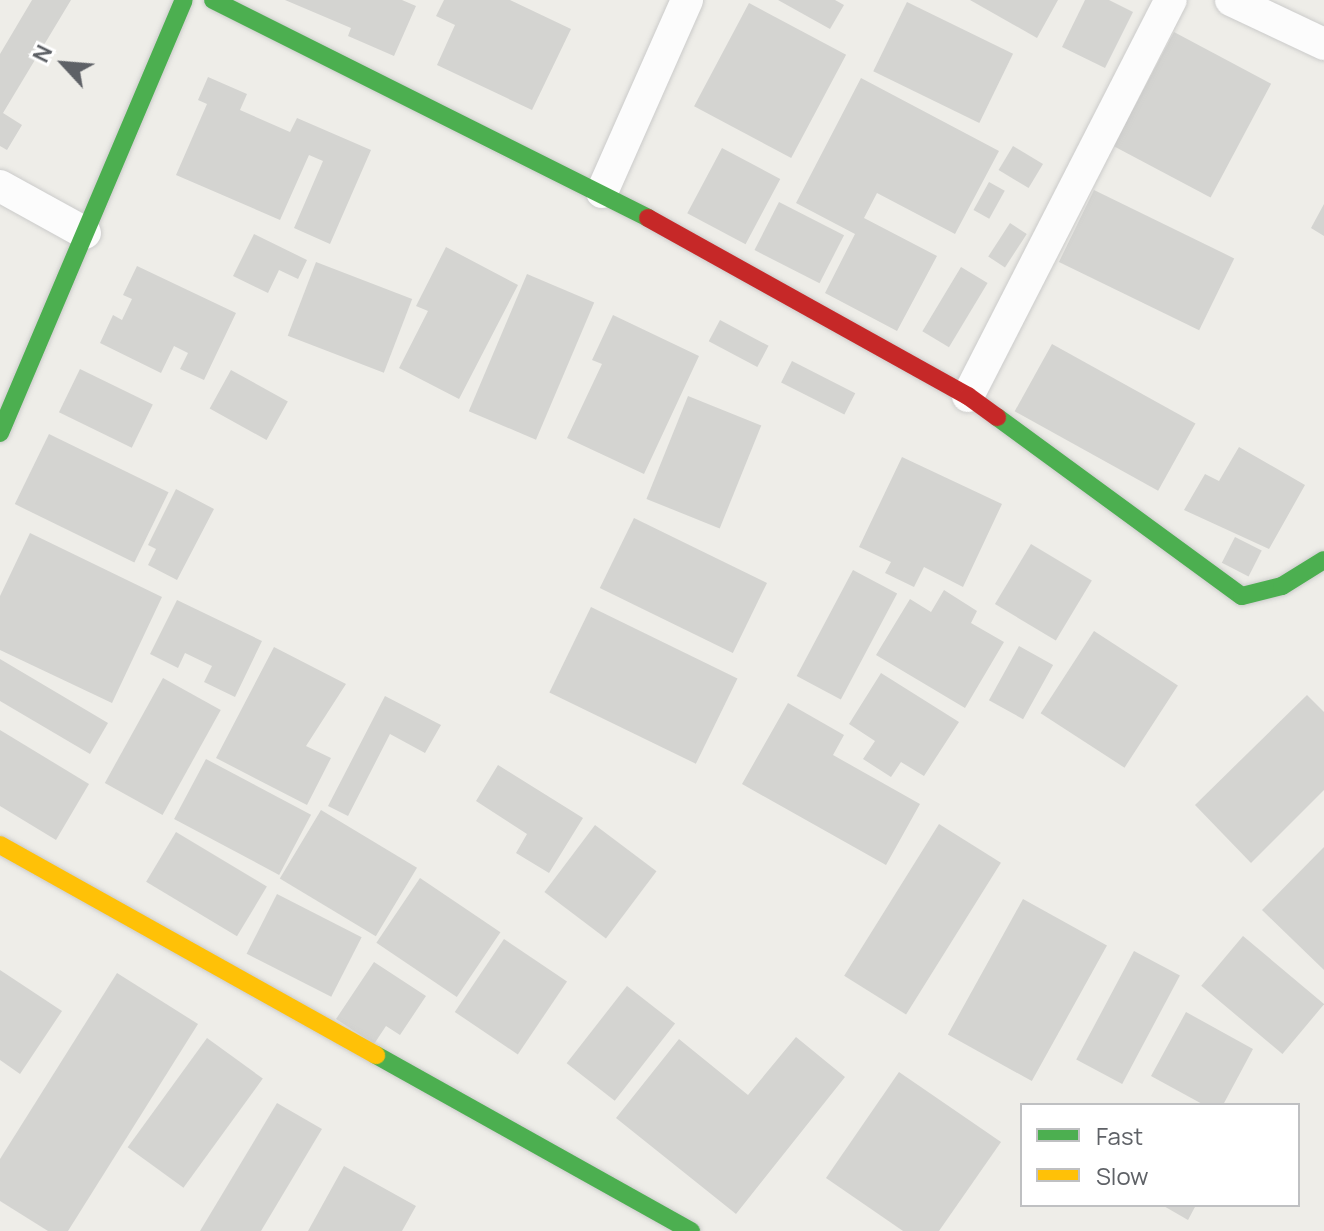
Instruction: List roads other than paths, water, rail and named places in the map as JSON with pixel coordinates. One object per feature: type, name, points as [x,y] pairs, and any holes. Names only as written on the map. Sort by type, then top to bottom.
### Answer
[{"type":"street","points":[[0,433],[184,0]]},
{"type":"street","points":[[213,0],[602,192],[968,396],[1242,596],[1282,586],[1324,560]]},
{"type":"street","points":[[602,192],[687,0]]},
{"type":"street","points":[[968,396],[1171,0]]},
{"type":"street","points":[[1231,0],[1324,44]]},
{"type":"street","points":[[0,186],[85,233]]},
{"type":"street","points":[[0,845],[691,1231]]}]
